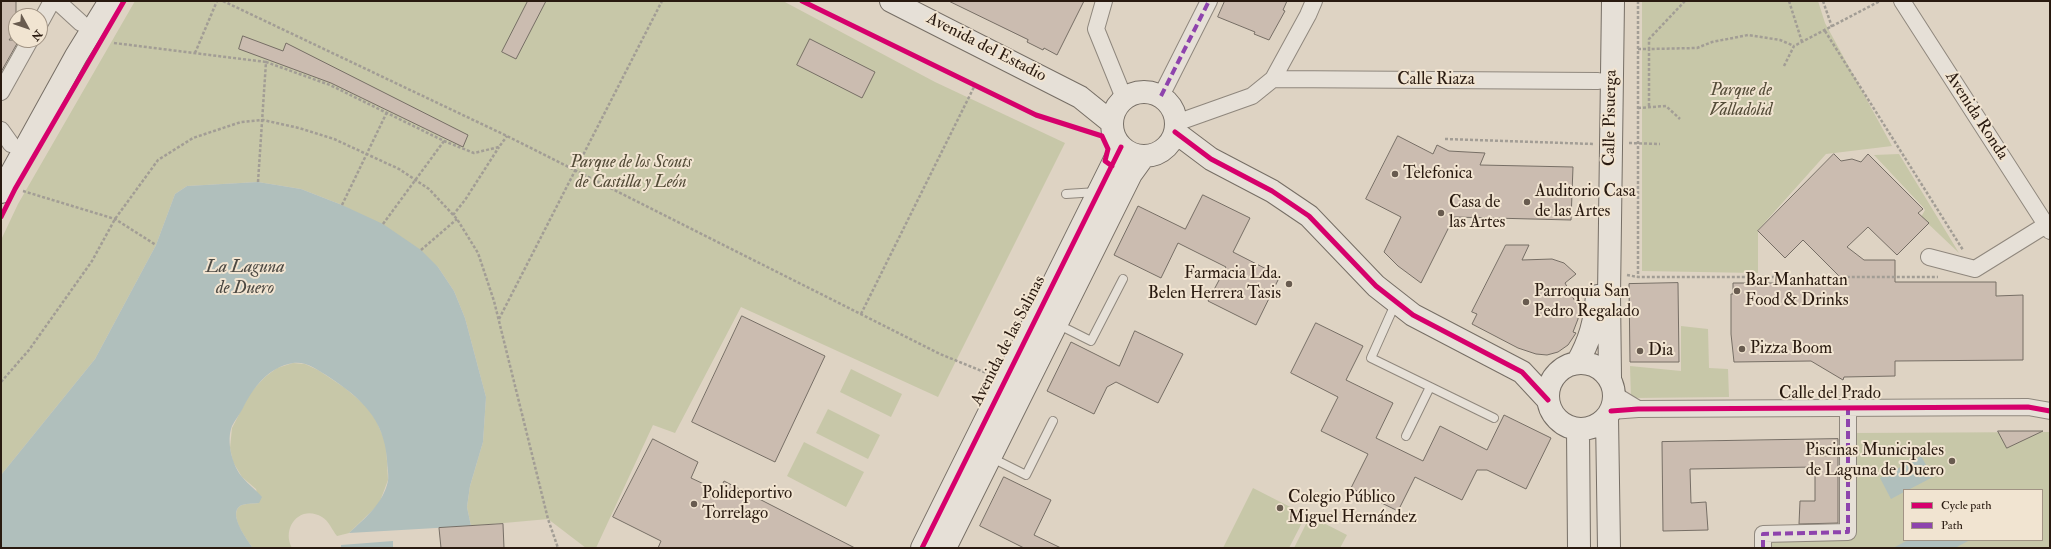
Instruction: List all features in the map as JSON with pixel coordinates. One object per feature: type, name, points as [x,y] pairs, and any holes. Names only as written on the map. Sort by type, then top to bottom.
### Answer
[{"type":"street","points":[[57,1],[81,23]]},
{"type":"street","points":[[1,164],[6,137],[81,23],[93,1]]},
{"type":"street","points":[[11,192],[76,56],[110,1]]},
{"type":"street","name":"Avenida del Estadio","points":[[891,1],[1080,97],[1118,108]]},
{"type":"street","points":[[1104,1],[1096,29],[1118,108],[1114,136],[1122,147],[1136,155],[1144,156],[1152,155],[1172,134],[1252,96],[1273,79],[1314,1]]},
{"type":"street","points":[[1161,96],[1209,1]]},
{"type":"street","name":"Calle Pisuerga","points":[[1597,1],[1598,81],[1605,144],[1609,271],[1611,401],[1609,548]]},
{"type":"street","name":"Calle Pisuerga","points":[[1569,366],[1587,347],[1595,321],[1613,1]]},
{"type":"street","name":"Avenida Ronda","points":[[1902,1],[2048,228]]},
{"type":"street","points":[[1,92],[26,48]]},
{"type":"street","name":"Calle Riaza","points":[[1273,79],[1598,81]]},
{"type":"street","points":[[1118,108],[1133,93],[1142,91],[1161,96],[1172,108],[1172,134]]},
{"type":"street","points":[[1172,134],[1211,160],[1272,191],[1309,216],[1376,286],[1414,315],[1522,372],[1548,400],[1554,416],[1569,427],[1578,429],[1594,426],[1611,401],[1604,371],[1595,365],[1569,366],[1522,372]]},
{"type":"street","name":"Avenida de las Salinas","points":[[922,548],[1122,147]]},
{"type":"street","name":"Avenida de las Salinas","points":[[945,548],[1131,174],[1144,156]]},
{"type":"street","points":[[1929,257],[1975,268],[2048,228]]},
{"type":"street","points":[[1548,400],[1549,388],[1553,378],[1569,366]]},
{"type":"street","name":"Calle del Prado","points":[[1611,401],[1638,409],[2028,407],[2050,411]]},
{"type":"street","points":[[1763,548],[1763,534],[1848,532],[1848,408]]},
{"type":"street","points":[[1578,429],[1579,548]]},
{"type":"lane","points":[[1066,194],[1099,192]]},
{"type":"lane","points":[[1057,324],[1092,341],[1123,279]]},
{"type":"lane","points":[[1397,302],[1371,358],[1494,418]]},
{"type":"lane","points":[[1406,436],[1430,387]]},
{"type":"lane","points":[[990,457],[1026,475],[1054,421]]},
{"type":"path","points":[[195,53],[217,1]]},
{"type":"path","points":[[223,1],[508,136],[940,354],[1005,380]]},
{"type":"path","points":[[499,319],[662,1]]},
{"type":"path","points":[[1638,1],[1638,277]]},
{"type":"path","points":[[1650,107],[1649,38],[1685,1]]},
{"type":"path","points":[[1789,1],[1802,42]]},
{"type":"path","points":[[1823,1],[1832,27]]},
{"type":"path","points":[[1784,66],[1794,46],[1880,1]]},
{"type":"path","points":[[1825,31],[1975,268]]},
{"type":"path","points":[[1638,49],[1697,48],[1712,42],[1748,35],[1780,40],[1794,46]]},
{"type":"path","points":[[114,43],[266,62],[330,85],[444,141],[474,153],[499,147]]},
{"type":"path","points":[[258,182],[266,62]]},
{"type":"path","points":[[968,81],[982,88]]},
{"type":"path","points":[[861,314],[975,85]]},
{"type":"path","points":[[1638,108],[1666,106],[1680,118]]},
{"type":"path","points":[[342,205],[387,112]]},
{"type":"path","points":[[1,382],[29,350],[92,261],[115,219],[158,160],[193,138],[240,122],[263,120],[299,128],[334,139],[399,169],[429,189],[457,219],[478,253],[499,319],[548,519],[558,548]]},
{"type":"path","points":[[453,215],[465,200],[499,147],[508,136]]},
{"type":"path","points":[[1445,139],[1605,144],[1660,144]]},
{"type":"path","points":[[384,224],[444,141]]},
{"type":"path","points":[[11,192],[115,219],[156,245]]},
{"type":"path","points":[[420,250],[457,219]]},
{"type":"path","points":[[1609,271],[1638,277],[1945,277]]},
{"type":"green space","name":"Parque de los Scouts de Castilla y León","points":[[135,1],[783,1],[935,82],[1065,143],[938,397],[741,307],[675,433],[653,425],[596,548],[586,548],[548,519],[471,526],[467,507],[470,486],[483,442],[486,397],[465,318],[454,291],[438,267],[342,205],[301,189],[258,182],[187,186],[175,194],[156,245],[95,359],[1,475],[1,240],[18,204]]},
{"type":"green space","name":"Parque de Valladolid","points":[[1642,1],[1818,1],[1825,23],[1892,146],[1826,154],[1758,230],[1758,273],[1642,271]]},
{"type":"green space","points":[[1899,154],[1959,253],[1921,217],[1925,210],[1923,207],[1874,155]]},
{"type":"green space","points":[[1681,326],[1708,329],[1709,368],[1728,369],[1729,397],[1631,398],[1630,366],[1681,371]]},
{"type":"green space","points":[[293,363],[305,364],[318,370],[345,388],[365,405],[375,418],[386,443],[388,480],[379,504],[349,533],[337,536],[329,523],[322,517],[314,514],[306,514],[295,520],[291,526],[289,540],[292,548],[253,548],[240,527],[236,515],[240,506],[259,503],[256,489],[242,477],[233,462],[230,448],[232,428],[250,393],[265,377],[277,368]]},
{"type":"green space","points":[[851,369],[902,394],[891,417],[840,392]]},
{"type":"green space","points":[[828,409],[880,435],[868,459],[816,433]]},
{"type":"green space","name":"Piscinas Municipales de Laguna de Duero","points":[[2050,432],[2050,548],[1769,548],[1769,539],[1854,538],[1854,433]]},
{"type":"green space","points":[[804,442],[864,472],[846,507],[787,476]]},
{"type":"green space","points":[[1253,488],[1306,515],[1289,548],[1223,548]]},
{"type":"green space","points":[[1310,516],[1347,535],[1340,548],[1294,548]]},
{"type":"water","name":"La Laguna de Duero","points":[[258,182],[301,189],[342,205],[383,224],[421,250],[438,267],[454,291],[465,318],[486,397],[483,442],[470,486],[467,507],[471,526],[349,533],[373,510],[386,489],[388,481],[387,459],[381,432],[369,411],[341,385],[312,367],[303,363],[293,363],[276,369],[262,380],[247,400],[230,432],[231,453],[236,467],[243,478],[262,497],[259,503],[240,506],[236,515],[240,527],[253,548],[1,548],[1,475],[95,359],[156,245],[175,194],[187,186]]},
{"type":"water","points":[[1921,456],[1933,477],[1910,489],[1903,489],[1903,493],[1891,499],[1880,478]]},
{"type":"water","points":[[393,541],[393,548],[341,548],[341,545]]},
{"type":"water","points":[[1906,541],[1968,541],[1955,548],[1893,548]]},
{"type":"building","points":[[1,1],[16,1],[16,8],[8,8],[8,48],[14,48],[1,72]]},
{"type":"building","points":[[528,1],[546,1],[516,59],[502,52]]},
{"type":"building","points":[[949,1],[1084,1],[1057,55],[1044,48],[1043,50],[1027,42],[1028,40]]},
{"type":"building","points":[[1225,1],[1287,1],[1283,10],[1285,11],[1269,40],[1254,34],[1255,32],[1218,17]]},
{"type":"building","points":[[243,36],[283,51],[286,43],[468,135],[463,147],[331,83],[239,49]]},
{"type":"building","points":[[810,39],[875,72],[862,98],[797,65]]},
{"type":"building","points":[[1398,136],[1433,154],[1437,145],[1449,151],[1485,153],[1480,165],[1573,167],[1571,220],[1454,217],[1421,283],[1398,266],[1384,252],[1401,217],[1366,199]]},
{"type":"building","points":[[1834,154],[1841,161],[1852,159],[1861,162],[1868,154],[1923,209],[1918,213],[1929,223],[1897,255],[1868,227],[1847,247],[1864,260],[1895,260],[1895,282],[1996,282],[1996,296],[2023,295],[2023,360],[1895,361],[1895,376],[1844,377],[1843,380],[1811,361],[1734,362],[1731,334],[1731,294],[1733,294],[1733,283],[1846,283],[1803,240],[1785,258],[1758,231]]},
{"type":"building","points":[[1203,195],[1250,218],[1233,252],[1280,276],[1256,325],[1208,301],[1226,267],[1178,243],[1161,278],[1114,255],[1138,206],[1185,229]]},
{"type":"building","name":"Parroquia San Pedro Regalado","points":[[1506,245],[1529,245],[1522,260],[1552,259],[1564,263],[1576,274],[1565,283],[1577,305],[1579,305],[1578,319],[1573,332],[1576,333],[1568,345],[1558,352],[1547,355],[1536,354],[1518,348],[1472,324],[1477,314],[1472,312]]},
{"type":"building","points":[[1678,283],[1679,362],[1630,362],[1629,284]]},
{"type":"building","points":[[742,316],[825,356],[775,462],[692,422]]},
{"type":"building","points":[[1316,323],[1363,346],[1346,380],[1393,403],[1376,438],[1423,461],[1440,426],[1487,450],[1504,415],[1551,438],[1526,489],[1487,470],[1477,470],[1462,500],[1415,477],[1398,511],[1351,488],[1368,454],[1321,431],[1338,397],[1291,373]]},
{"type":"building","points":[[1135,331],[1183,354],[1158,403],[1116,382],[1107,387],[1094,414],[1047,391],[1071,342],[1119,366]]},
{"type":"building","points":[[1998,431],[2043,431],[2007,448]]},
{"type":"building","name":"Polideportivo Torrelago","points":[[653,439],[698,462],[691,478],[719,491],[724,481],[855,548],[658,548],[661,541],[613,517]]},
{"type":"building","points":[[1838,439],[1838,523],[1799,524],[1800,501],[1815,501],[1815,467],[1690,469],[1691,503],[1706,502],[1708,530],[1663,531],[1662,442]]},
{"type":"building","points":[[1004,477],[1051,500],[1034,535],[1061,548],[1024,548],[980,526]]},
{"type":"building","points":[[503,524],[504,548],[441,548],[439,528]]},
{"type":"marked path","points":[[1161,96],[1209,1]]},
{"type":"marked path","points":[[1763,548],[1763,534],[1848,532],[1848,408]]},
{"type":"cycle path","points":[[1,217],[15,189],[124,1]]},
{"type":"cycle path","points":[[802,1],[1036,115],[1102,136],[1108,149],[1105,161],[1112,166]]},
{"type":"cycle path","points":[[1175,132],[1211,159],[1272,191],[1309,216],[1376,286],[1413,315],[1522,372],[1548,400]]},
{"type":"cycle path","points":[[922,548],[1121,147]]},
{"type":"cycle path","points":[[1611,411],[1638,409],[2028,407],[2050,411]]},
{"type":"place","name":"Telefonica","points":[[1395,174]]},
{"type":"place","name":"Auditorio Casa de las Artes","points":[[1527,202]]},
{"type":"place","name":"Casa de las Artes","points":[[1441,213]]},
{"type":"place","name":"Farmacia Lda. Belen Herrera Tasis","points":[[1289,284]]},
{"type":"place","name":"Bar Manhattan Food & Drinks","points":[[1737,291]]},
{"type":"place","name":"Parroquia San Pedro Regalado","points":[[1526,302]]},
{"type":"place","name":"Pizza Boom","points":[[1742,349]]},
{"type":"place","name":"Dia","points":[[1640,351]]},
{"type":"place","name":"Piscinas Municipales de Laguna de Duero","points":[[1952,461]]},
{"type":"place","name":"Polideportivo Torrelago","points":[[694,504]]},
{"type":"place","name":"Colegio Público Miguel Hernández","points":[[1280,508]]}]
